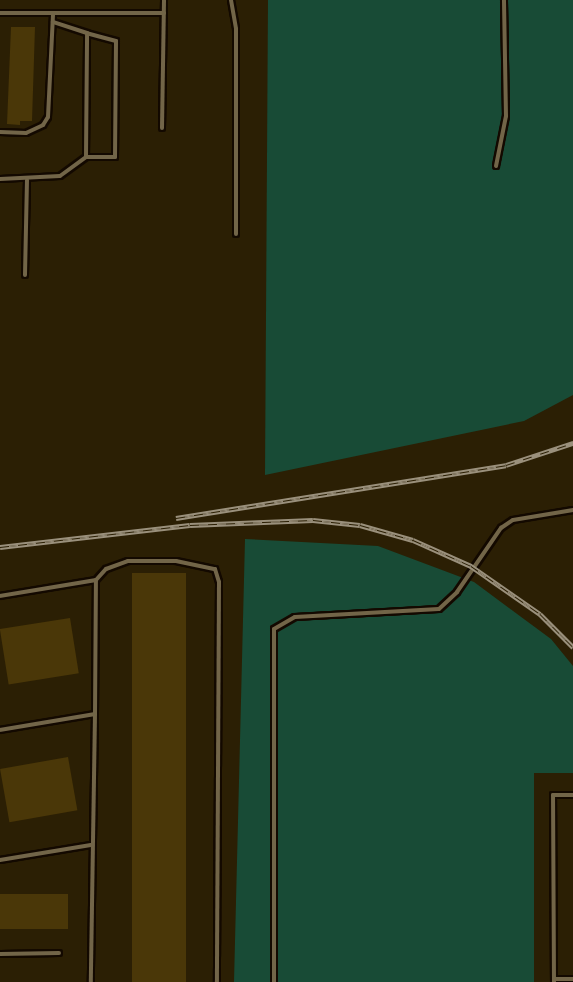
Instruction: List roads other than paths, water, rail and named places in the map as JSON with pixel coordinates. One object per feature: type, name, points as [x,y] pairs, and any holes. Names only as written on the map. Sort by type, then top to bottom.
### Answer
[{"type":"lane","points":[[162,128],[164,0]]},
{"type":"lane","points":[[231,0],[236,29],[236,234]]},
{"type":"lane","points":[[496,166],[506,116],[504,0]]},
{"type":"lane","points":[[0,13],[164,13]]},
{"type":"lane","points":[[0,132],[26,133],[43,125],[48,117],[53,13]]},
{"type":"lane","points":[[0,179],[27,180],[60,176],[86,157],[115,157],[116,41],[53,22]]},
{"type":"lane","points":[[86,157],[87,33]]},
{"type":"lane","points":[[25,275],[27,180]]},
{"type":"lane","points":[[274,982],[274,630],[295,617],[439,609],[457,592],[501,528],[513,520],[573,510]]},
{"type":"lane","points":[[0,596],[96,580],[118,562],[177,561],[215,569],[219,582],[217,982]]},
{"type":"lane","points":[[91,982],[96,580]]},
{"type":"lane","points":[[0,730],[95,714]]},
{"type":"lane","points":[[573,795],[553,795],[554,981],[573,979]]},
{"type":"lane","points":[[0,860],[91,845]]},
{"type":"lane","points":[[0,954],[59,953]]},
{"type":"railway","points":[[176,518],[506,465],[573,443]]},
{"type":"railway","points":[[0,547],[190,525],[313,520],[360,525],[413,540],[471,566],[540,614],[573,647]]}]
